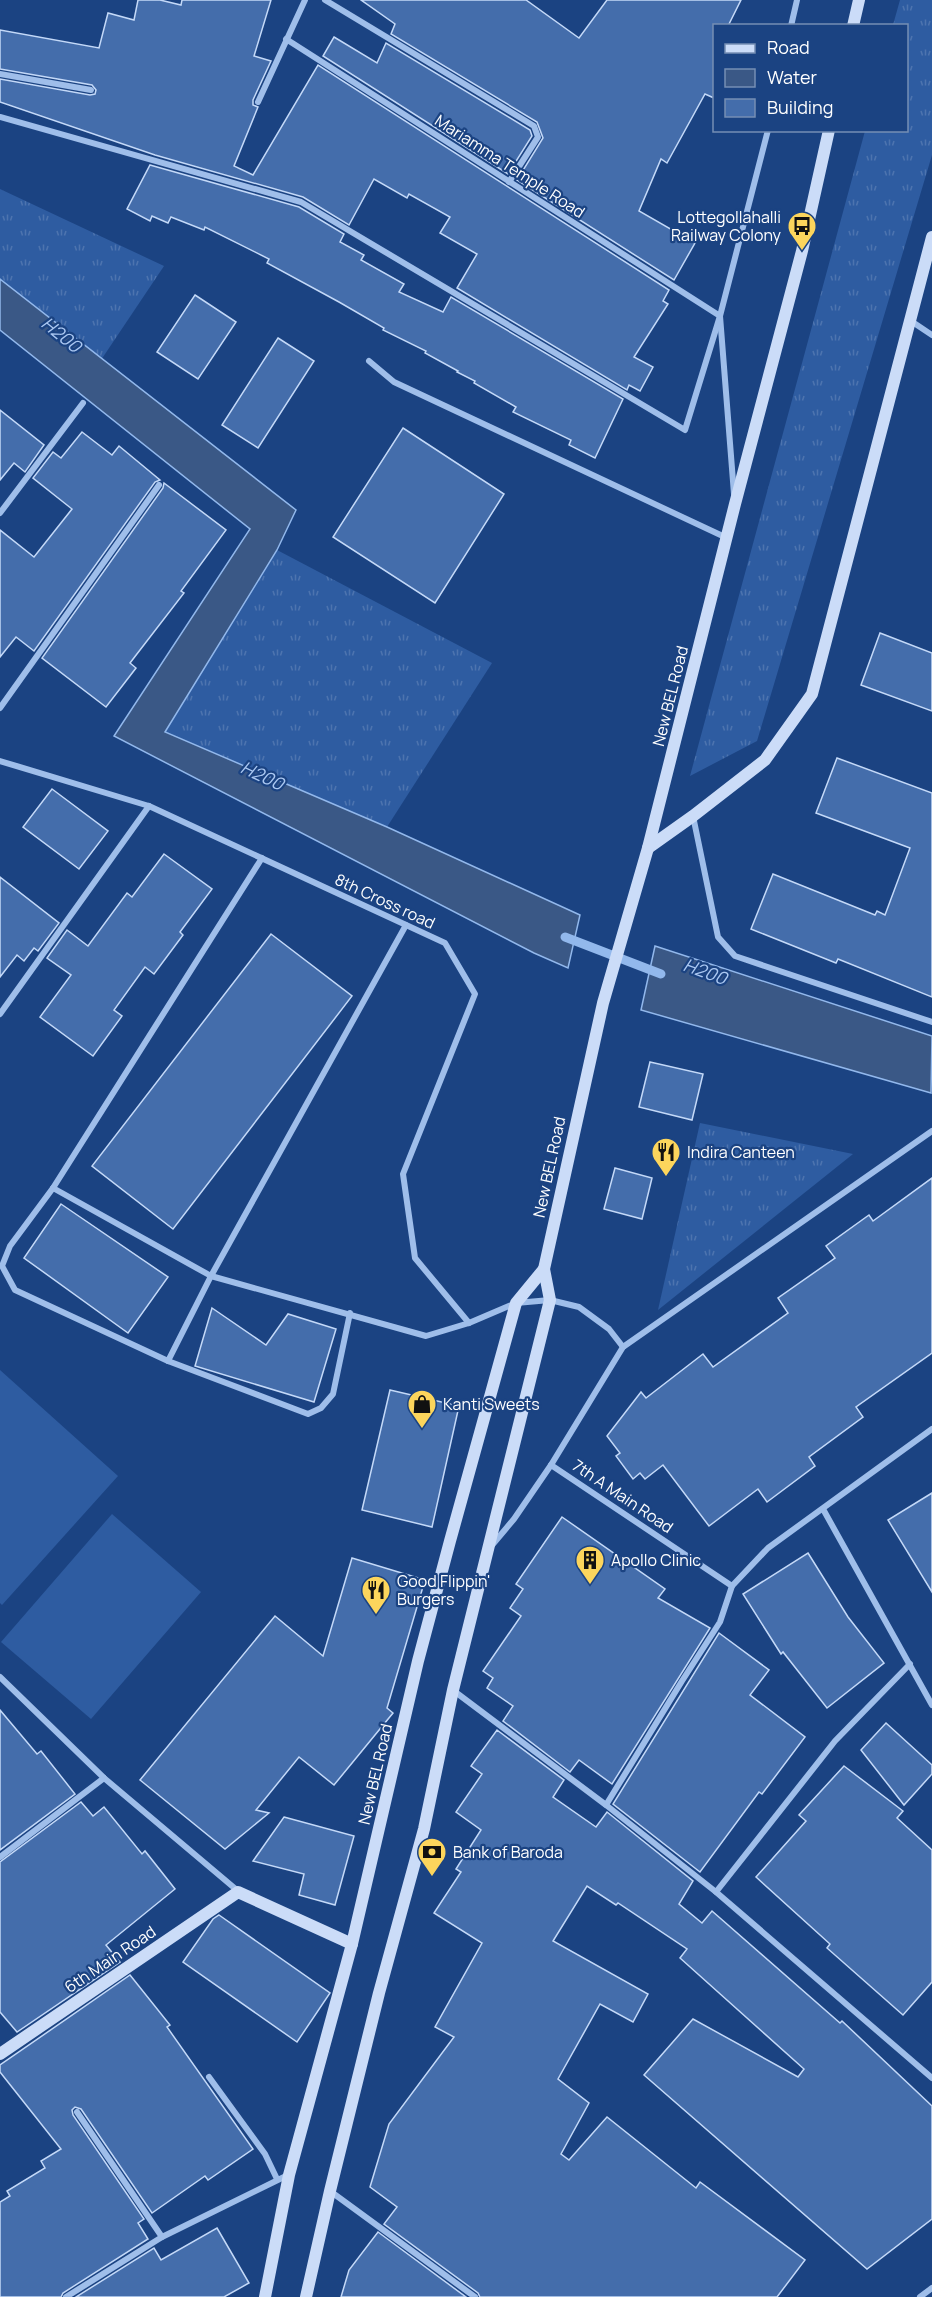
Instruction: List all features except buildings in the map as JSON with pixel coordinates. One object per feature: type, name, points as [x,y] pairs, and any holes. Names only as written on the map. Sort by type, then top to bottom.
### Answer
[{"type":"main road","points":[[853,24],[859,0]]},
{"type":"main road","name":"New BEL Road","points":[[306,2297],[389,1953],[424,1829],[453,1690],[550,1300],[543,1269],[603,1003],[648,848],[802,251],[829,132]]},
{"type":"main road","points":[[648,848],[765,760],[812,693],[932,237]]},
{"type":"main road","name":"New BEL Road","points":[[265,2297],[283,2177],[352,1944],[418,1661],[516,1303],[543,1269]]},
{"type":"main road","points":[[238,1892],[352,1944]]},
{"type":"main road","name":"6th Main Road","points":[[0,2054],[238,1892]]},
{"type":"street","points":[[258,102],[305,0]]},
{"type":"street","points":[[326,0],[534,126],[538,137],[510,182]]},
{"type":"street","points":[[791,24],[796,0]]},
{"type":"street","name":"Mariamma Temple Road","points":[[286,39],[720,316]]},
{"type":"street","points":[[0,74],[91,90]]},
{"type":"street","points":[[0,117],[301,202],[685,430],[720,316],[767,132]]},
{"type":"street","points":[[720,316],[735,504]]},
{"type":"street","points":[[911,321],[932,335]]},
{"type":"street","points":[[369,361],[394,382],[727,538]]},
{"type":"street","points":[[0,513],[83,403]]},
{"type":"street","points":[[0,708],[159,485]]},
{"type":"street","name":"8th Cross road","points":[[0,761],[149,806],[445,943],[475,994],[403,1174],[415,1258],[469,1323]]},
{"type":"street","points":[[0,1014],[149,806]]},
{"type":"street","points":[[693,816],[717,937],[735,956],[932,1022]]},
{"type":"street","points":[[262,858],[53,1188],[10,1246],[2,1266],[15,1290],[168,1361],[308,1414],[321,1408],[333,1394],[350,1313]]},
{"type":"street","points":[[168,1361],[211,1276],[406,925]]},
{"type":"street","points":[[53,1188],[211,1276],[426,1336],[469,1323],[516,1303],[550,1300],[579,1307],[609,1329],[623,1347],[932,1132]]},
{"type":"street","name":"7th A Main Road","points":[[623,1347],[551,1465],[732,1586]]},
{"type":"street","points":[[606,1805],[720,1622],[732,1586],[768,1548],[932,1429]]},
{"type":"street","points":[[490,1546],[514,1519],[551,1465]]},
{"type":"street","points":[[823,1509],[932,1705]]},
{"type":"street","points":[[716,1892],[835,1741],[910,1664]]},
{"type":"street","points":[[0,1677],[104,1778],[238,1892]]},
{"type":"street","points":[[453,1690],[606,1805],[716,1892],[932,2078]]},
{"type":"street","points":[[0,1857],[104,1778]]},
{"type":"street","points":[[66,2297],[162,2237],[283,2177],[209,2077]]},
{"type":"street","points":[[77,2112],[162,2237]]},
{"type":"street","points":[[330,2191],[475,2297]]},
{"type":"street","points":[[920,2297],[932,2288]]},
{"type":"green space","points":[[900,0],[932,0],[932,155],[757,741],[690,776],[865,132],[908,132],[908,24],[893,24]]},
{"type":"green space","points":[[0,189],[164,266],[101,360],[0,279]]},
{"type":"green space","points":[[277,550],[492,663],[387,827],[165,732]]},
{"type":"green space","points":[[700,1123],[853,1154],[658,1310]]},
{"type":"green space","points":[[0,1370],[118,1476],[2,1605],[0,1603]]},
{"type":"green space","points":[[112,1514],[201,1592],[91,1719],[1,1642]]},
{"type":"water","points":[[0,279],[296,510],[277,550],[165,732],[387,827],[580,915],[568,968],[534,953],[114,736],[250,529],[0,330]]},
{"type":"water","points":[[655,946],[932,1036],[931,1093],[641,1010]]},
{"type":"waterway","name":"H200","points":[[565,937],[661,974]]},
{"type":"place","name":"Lottegollahalli Railway Colony","points":[[802,252]]},
{"type":"place","name":"Indira Canteen","points":[[666,1178]]},
{"type":"place","name":"Kanti Sweets","points":[[422,1430]]},
{"type":"place","name":"Apollo Clinic","points":[[590,1586]]},
{"type":"place","name":"Good Flippin' Burgers","points":[[376,1616]]},
{"type":"place","name":"Bank of Baroda","points":[[432,1878]]}]
